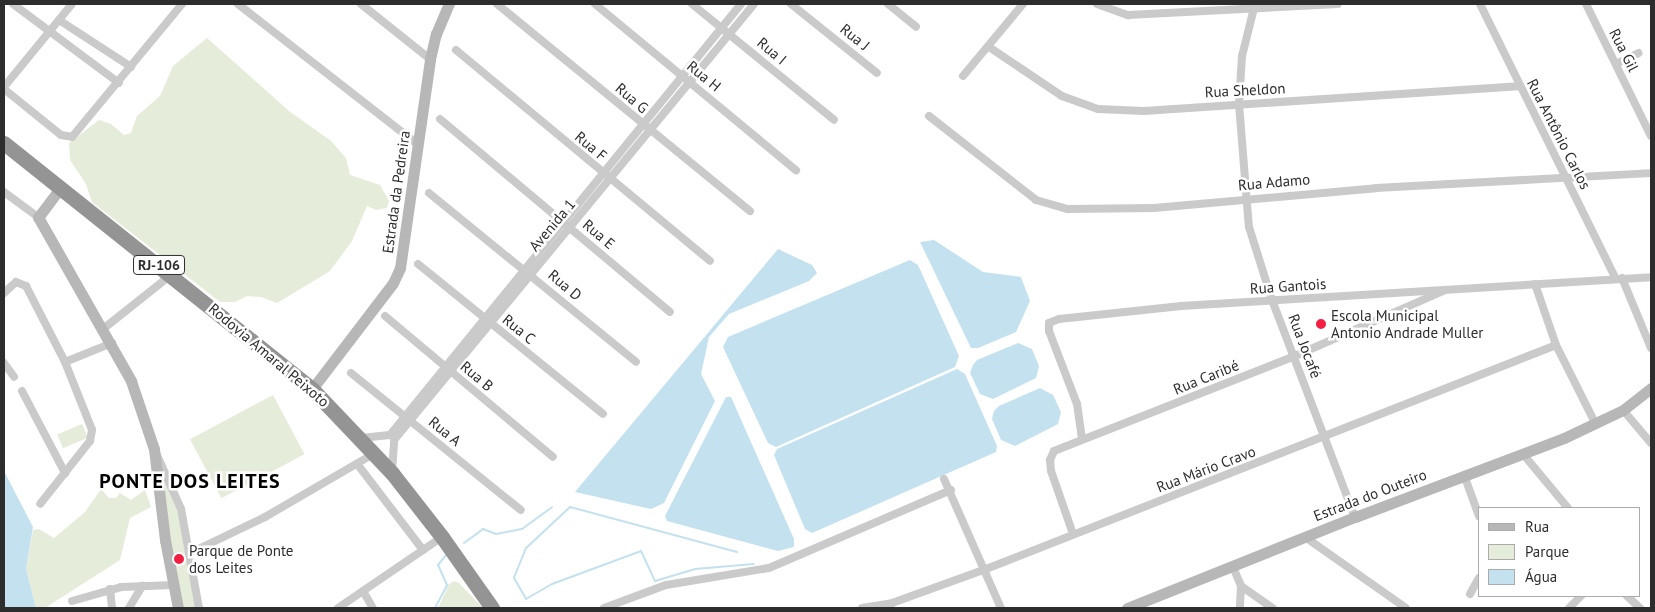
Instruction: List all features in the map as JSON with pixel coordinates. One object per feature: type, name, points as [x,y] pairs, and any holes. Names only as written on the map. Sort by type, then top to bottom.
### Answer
[{"type":"highway","name":"Rodovia Amaral Peixoto","points":[[4,143],[172,275],[312,389],[361,438],[392,473],[449,546],[492,608]]},
{"type":"street","points":[[12,4],[119,83]]},
{"type":"street","points":[[72,4],[4,88],[48,126],[69,137],[75,134],[119,83],[182,4]]},
{"type":"street","points":[[238,4],[418,144]]},
{"type":"street","points":[[361,4],[430,59]]},
{"type":"street","name":"Estrada da Pedreira","points":[[312,389],[393,283],[400,268],[430,59],[436,34],[449,4]]},
{"type":"street","name":"Rua G","points":[[497,4],[750,211]]},
{"type":"street","name":"Rua H","points":[[595,4],[796,170]]},
{"type":"street","name":"Rua I","points":[[692,4],[834,120]]},
{"type":"street","name":"Avenida 1","points":[[686,79],[741,4]]},
{"type":"street","name":"Avenida 1","points":[[361,438],[387,437],[408,418],[526,271],[686,79],[730,34],[754,4]]},
{"type":"street","name":"Rua J","points":[[791,4],[877,74]]},
{"type":"street","points":[[888,4],[916,27]]},
{"type":"street","points":[[963,76],[1023,4]]},
{"type":"street","points":[[1097,4],[1128,15],[1254,6],[1338,4]]},
{"type":"street","name":"Rua Antônio Carlos","points":[[1480,4],[1518,86],[1619,277],[1651,348]]},
{"type":"street","name":"Rua Gil","points":[[1586,4],[1651,136]]},
{"type":"street","name":"Rua Jocafé","points":[[1254,6],[1242,56],[1239,104],[1249,227],[1272,300],[1355,517]]},
{"type":"street","points":[[59,20],[131,67]]},
{"type":"street","name":"Rua Sheldon","points":[[989,47],[1062,96],[1098,109],[1144,110],[1518,86]]},
{"type":"street","name":"Rua F","points":[[456,50],[710,261]]},
{"type":"street","points":[[1616,64],[1639,53]]},
{"type":"street","name":"Rua Adamo","points":[[929,116],[1036,200],[1056,207],[1154,208],[1246,198],[1565,176],[1651,172]]},
{"type":"street","name":"Rua E","points":[[440,119],[670,312]]},
{"type":"street","points":[[38,217],[61,187]]},
{"type":"street","points":[[4,192],[38,217],[112,343],[131,380],[154,449],[169,475],[181,509],[199,608]]},
{"type":"street","name":"Rua D","points":[[429,193],[636,362]]},
{"type":"street","name":"Rua C","points":[[418,264],[603,414]]},
{"type":"street","points":[[103,329],[172,275]]},
{"type":"street","name":"Rua Gantois","points":[[1082,439],[1077,404],[1050,334],[1050,323],[1058,319],[1142,309],[1619,277],[1651,277]]},
{"type":"street","points":[[4,293],[16,282],[26,286],[65,362],[92,435],[40,504]]},
{"type":"street","points":[[1535,284],[1556,346],[1596,425]]},
{"type":"street","name":"Rua Caribé","points":[[1073,534],[1050,460],[1054,451],[1295,356],[1400,312],[1447,289]]},
{"type":"street","name":"Rua B","points":[[385,316],[553,457]]},
{"type":"street","points":[[65,362],[112,343]]},
{"type":"street","name":"Rua Mário Cravo","points":[[862,608],[892,606],[1556,346]]},
{"type":"street","points":[[4,363],[14,377]]},
{"type":"street","name":"Rua A","points":[[351,373],[521,510]]},
{"type":"street","name":"Estrada do Outeiro","points":[[1127,608],[1148,604],[1304,537],[1596,425],[1624,410],[1651,388]]},
{"type":"street","points":[[22,391],[65,473]]},
{"type":"street","points":[[1624,410],[1651,443]]},
{"type":"street","name":"Avenida 1","points":[[392,473],[392,444],[408,418]]},
{"type":"street","points":[[154,449],[157,479],[178,608]]},
{"type":"street","points":[[190,553],[265,516],[358,465],[375,453]]},
{"type":"street","points":[[1523,454],[1567,507]]},
{"type":"street","points":[[358,465],[423,550]]},
{"type":"street","points":[[157,479],[160,473],[169,475]]},
{"type":"street","points":[[1464,475],[1478,513]]},
{"type":"street","points":[[944,479],[951,490],[986,569],[1001,608]]},
{"type":"street","points":[[604,608],[666,585],[769,568],[951,490]]},
{"type":"street","points":[[1304,537],[1406,608]]},
{"type":"street","points":[[338,608],[423,550],[449,546]]},
{"type":"street","points":[[1233,566],[1241,586],[1240,608]]},
{"type":"street","points":[[1470,594],[1478,580]]},
{"type":"street","points":[[72,601],[110,589],[174,585]]},
{"type":"street","points":[[129,608],[142,586]]},
{"type":"street","points":[[1241,586],[1273,608]]},
{"type":"street","points":[[110,589],[112,608]]},
{"type":"street","points":[[363,591],[374,608]]},
{"type":"street","points":[[1569,608],[1580,597]]},
{"type":"street","points":[[1628,597],[1640,608]]},
{"type":"green space","points":[[207,38],[289,111],[331,141],[346,158],[350,175],[380,185],[389,201],[387,208],[376,210],[367,206],[352,241],[330,271],[277,303],[261,297],[247,296],[235,302],[220,302],[92,202],[86,184],[70,160],[69,143],[99,120],[111,124],[124,135],[131,133],[137,116],[160,96],[173,66]]},
{"type":"green space","points":[[273,395],[304,454],[221,498],[190,439]]},
{"type":"green space","points":[[82,424],[88,438],[63,448],[57,435]]},
{"type":"green space","name":"Parque de Ponte dos Leites","points":[[166,477],[177,509],[196,608],[179,608],[160,479]]},
{"type":"green space","points":[[101,489],[109,498],[116,498],[120,493],[131,500],[145,490],[151,507],[130,518],[120,560],[45,608],[36,608],[26,569],[33,530],[39,529],[54,538],[85,512]]},
{"type":"green space","points":[[454,581],[459,583],[483,608],[438,608],[449,584]]},
{"type":"water","points":[[934,240],[983,272],[1021,277],[1030,301],[1016,332],[978,348],[971,348],[920,242]]},
{"type":"water","points":[[778,249],[812,265],[817,273],[809,281],[729,314],[709,337],[701,374],[715,401],[664,503],[651,509],[575,492]]},
{"type":"water","points":[[910,260],[918,265],[959,356],[955,367],[776,447],[768,443],[723,347],[728,337]]},
{"type":"water","points":[[1018,343],[1032,349],[1039,366],[1036,378],[993,399],[980,394],[970,373],[973,365],[977,360]]},
{"type":"water","points":[[957,369],[965,374],[997,446],[996,452],[812,533],[805,529],[774,455],[777,449]]},
{"type":"water","points":[[1040,388],[1053,395],[1061,412],[1058,424],[1015,446],[1001,440],[992,419],[994,411],[999,406]]},
{"type":"water","points":[[726,397],[731,397],[794,539],[794,547],[778,551],[667,521],[665,516]]},
{"type":"water","points":[[4,471],[33,527],[26,569],[36,608],[4,608]]},
{"type":"waterway","points":[[464,543],[483,529],[496,534],[522,529],[552,507]]},
{"type":"waterway","points":[[737,552],[570,507],[526,548],[514,578],[526,599],[552,584],[641,551],[655,581],[695,569],[754,564]]},
{"type":"waterway","points":[[435,608],[447,585],[438,565],[446,555]]},
{"type":"place","name":"Escola Municipal Antonio Andrade Muller","points":[[1321,324]]},
{"type":"place","name":"Parque de Ponte dos Leites","points":[[179,559]]},
{"type":"district","name":"PONTE DOS LEITES","points":[[190,481]]}]
